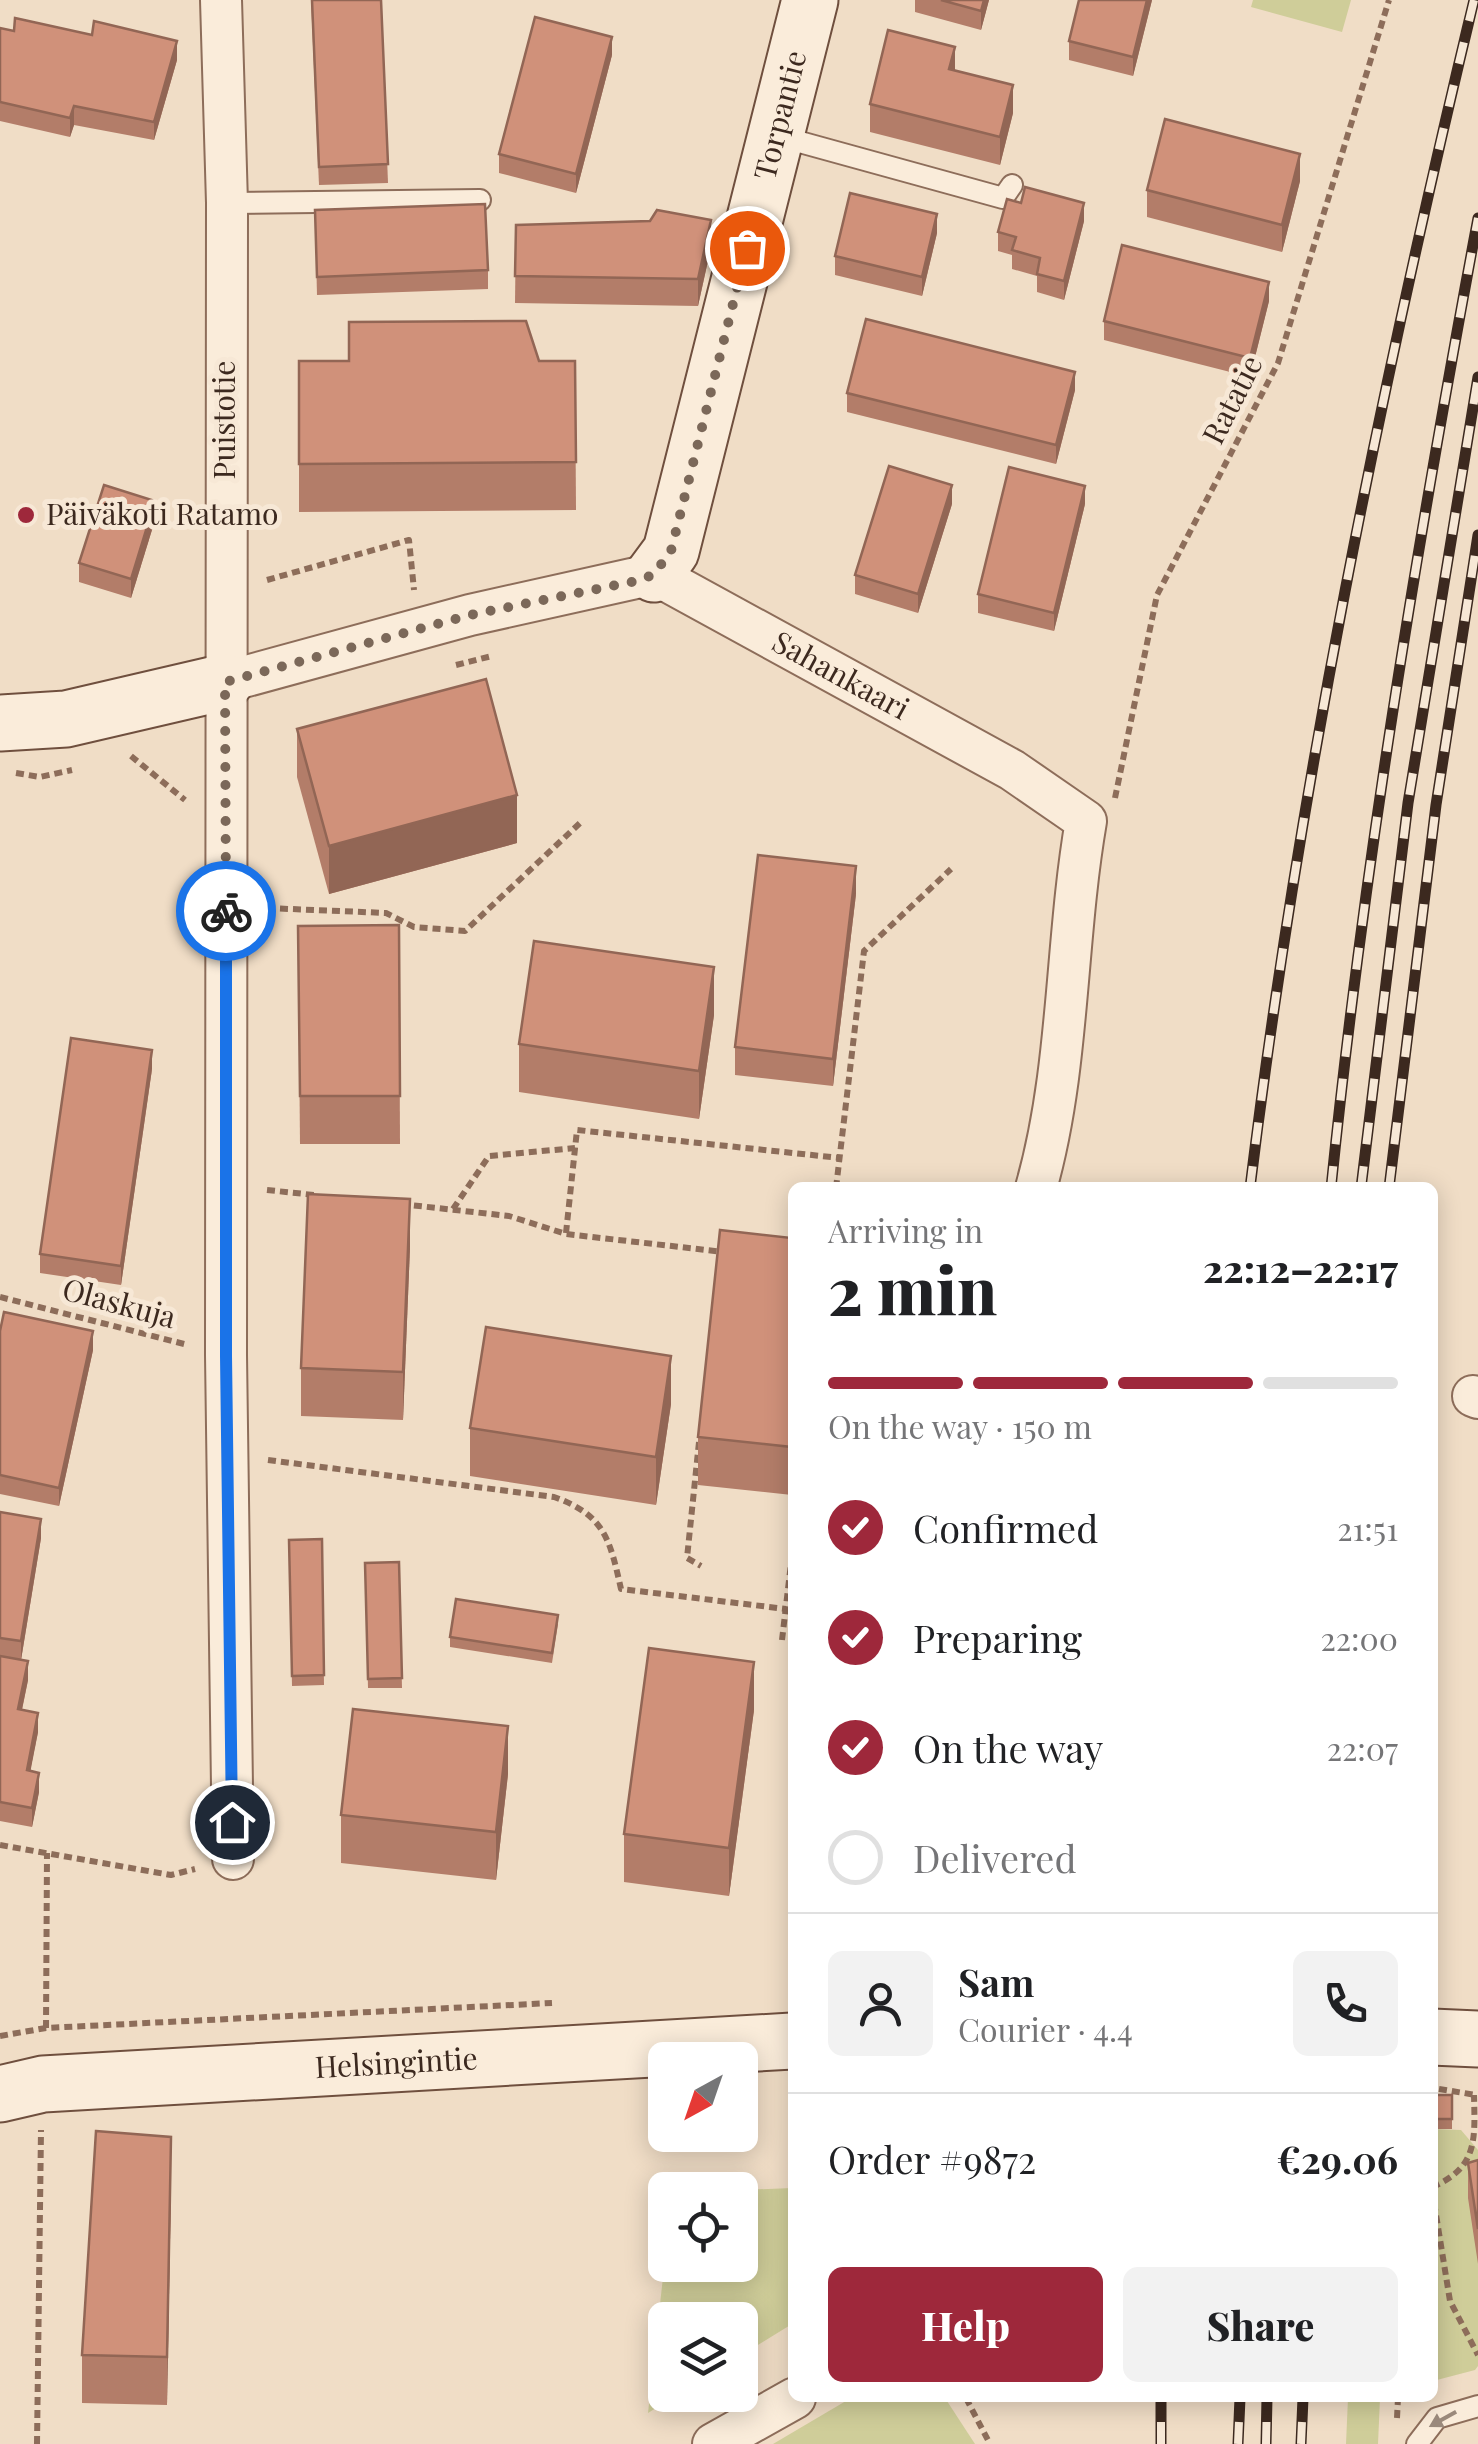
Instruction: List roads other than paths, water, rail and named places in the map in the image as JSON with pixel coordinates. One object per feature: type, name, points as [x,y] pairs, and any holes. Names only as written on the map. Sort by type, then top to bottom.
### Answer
[{"type":"street","name":"Puistotie","points":[[222,0],[226,203],[226,1356],[233,1860]]},
{"type":"street","name":"Torpantie","points":[[654,574],[671,551],[810,0]]},
{"type":"street","points":[[0,723],[66,718],[225,682],[470,615],[641,580],[654,574]]},
{"type":"street","name":"Sahankaari","points":[[654,574],[1012,770],[1086,821],[1075,884],[1053,1119],[1037,1182]]},
{"type":"street","points":[[1438,2037],[1478,2039]]},
{"type":"street","name":"Helsingintie","points":[[21,2089],[788,2041]]},
{"type":"street","points":[[713,2444],[788,2402]]},
{"type":"lane","points":[[776,136],[1004,198],[1012,185]]},
{"type":"lane","points":[[226,203],[480,200]]},
{"type":"lane","points":[[1417,2444],[1437,2418],[1478,2406]]},
{"type":"railway","points":[[1251,1182],[1292,889],[1345,591],[1406,294],[1474,0]]},
{"type":"railway","points":[[1332,1182],[1359,944],[1394,701],[1478,218]]},
{"type":"railway","points":[[1362,1182],[1408,803],[1478,377]]},
{"type":"railway","points":[[1390,1182],[1436,805],[1478,535]]},
{"type":"railway","points":[[1161,2402],[1161,2444]]},
{"type":"railway","points":[[1238,2444],[1240,2402]]},
{"type":"railway","points":[[1266,2444],[1267,2402]]},
{"type":"railway","points":[[1301,2444],[1303,2402]]},
{"type":"place","name":"Päiväkoti Ratamo","points":[[26,515]]}]
